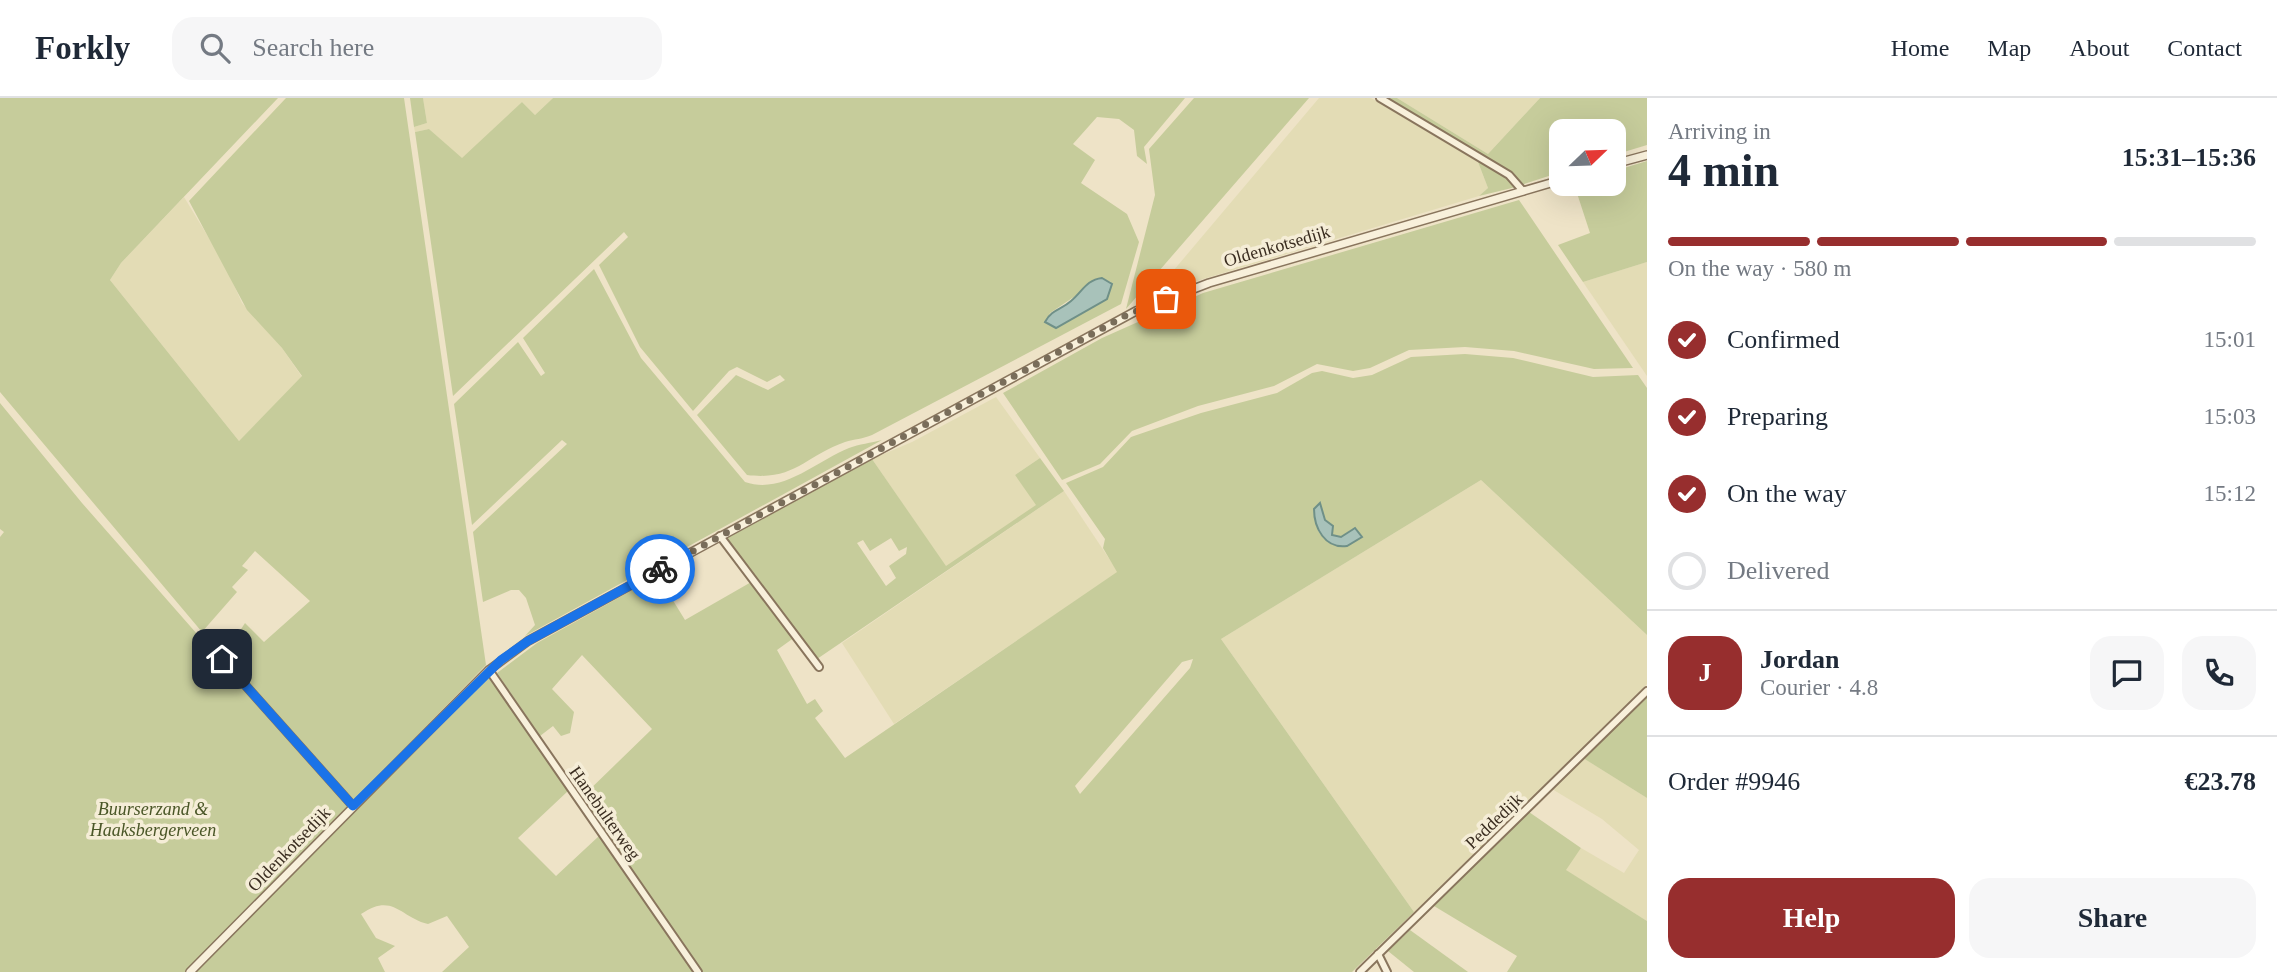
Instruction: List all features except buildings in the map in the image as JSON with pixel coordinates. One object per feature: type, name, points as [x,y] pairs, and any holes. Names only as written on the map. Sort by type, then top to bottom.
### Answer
[{"type":"street","points":[[1380,98],[1509,175],[1523,191]]},
{"type":"street","points":[[1626,161],[1647,155]]},
{"type":"street","name":"Oldenkotsedijk","points":[[190,972],[489,670],[528,641],[1136,311],[1209,283],[1549,183]]},
{"type":"street","points":[[720,536],[819,667]]},
{"type":"street","points":[[222,659],[353,806]]},
{"type":"street","name":"Hanebulterweg","points":[[489,670],[698,972]]},
{"type":"street","name":"Peddedijk","points":[[1360,972],[1647,691]]},
{"type":"street","points":[[1378,954],[1387,972]]},
{"type":"shaded area","points":[[423,98],[553,98],[535,115],[522,102],[462,159],[429,129],[415,132],[414,127],[427,123]]},
{"type":"shaded area","points":[[1319,98],[1371,98],[1478,162],[1488,188],[1479,196],[1177,287],[1168,277]]},
{"type":"shaded area","points":[[1397,98],[1540,98],[1488,154]]},
{"type":"shaded area","points":[[184,197],[224,263],[242,303],[282,348],[302,377],[239,441],[110,280],[121,263]]},
{"type":"shaded area","points":[[1647,262],[1647,376],[1583,282]]},
{"type":"shaded area","points":[[996,397],[1040,458],[1015,475],[1037,505],[946,567],[872,459],[912,442]]},
{"type":"shaded area","points":[[1481,480],[1647,635],[1647,684],[1414,912],[1221,639]]},
{"type":"shaded area","points":[[1064,491],[1118,572],[894,724],[842,643]]},
{"type":"shaded area","points":[[1583,758],[1647,798],[1647,921],[1565,870],[1581,848],[1624,873],[1639,850],[1602,819],[1552,789]]},
{"type":"green space","points":[[0,98],[278,98],[121,263],[110,280],[239,441],[302,376],[282,348],[247,310],[189,201],[286,98],[404,98],[486,665],[353,801],[223,657],[245,623],[264,642],[310,601],[255,551],[242,566],[248,570],[232,587],[237,592],[202,632],[0,392]]},
{"type":"green space","points":[[410,98],[423,98],[427,123],[414,127]]},
{"type":"green space","points":[[553,98],[1185,98],[1144,147],[1147,164],[1137,156],[1134,130],[1119,119],[1097,117],[1073,144],[1095,160],[1081,183],[1127,214],[1139,242],[1121,304],[872,435],[831,448],[789,471],[763,476],[747,475],[697,415],[736,375],[768,390],[785,380],[780,375],[767,382],[737,367],[729,371],[693,411],[640,347],[599,265],[628,237],[624,232],[453,396],[415,132],[429,129],[462,158],[522,102],[535,115]],"holes":[[[1102,278],[1111,282],[1075,314],[1046,322],[1050,313]]]},
{"type":"green space","points":[[1194,98],[1309,98],[1126,309],[1155,195],[1149,149]]},
{"type":"green space","points":[[1386,98],[1397,98],[1488,154],[1540,98],[1647,98],[1647,145],[1626,151],[1626,119],[1549,119],[1549,176],[1521,185],[1506,169]]},
{"type":"green space","points":[[1647,161],[1647,262],[1583,282],[1558,245],[1590,233],[1578,196],[1626,196],[1626,167]]},
{"type":"green space","points":[[1478,162],[1494,167],[1516,187],[1479,196],[1488,188]]},
{"type":"green space","points":[[1519,200],[1633,368],[1594,369],[1514,351],[1465,347],[1409,350],[1370,368],[1353,371],[1317,364],[1274,386],[1198,406],[1132,431],[1100,464],[1062,480],[1003,393],[1102,338],[1203,293]]},
{"type":"green space","points":[[594,269],[641,358],[745,482],[773,484],[799,475],[849,448],[882,440],[525,636],[535,625],[526,598],[519,590],[511,590],[483,602],[473,532],[567,444],[562,440],[472,525],[454,404],[518,342],[541,376],[545,373],[523,338]]},
{"type":"green space","points":[[1465,354],[1513,358],[1593,377],[1638,375],[1647,388],[1647,635],[1481,480],[1221,639],[1414,912],[1352,972],[703,972],[582,797],[652,729],[582,655],[552,689],[574,712],[570,733],[561,736],[553,726],[540,736],[497,673],[537,643],[658,576],[685,620],[753,581],[795,637],[777,650],[807,704],[815,699],[823,711],[815,718],[845,758],[1117,572],[1103,548],[1105,539],[1066,483],[1103,467],[1131,437],[1201,413],[1277,393],[1312,373],[1322,371],[1353,378],[1372,375],[1411,357]],"holes":[[[1322,509],[1325,520],[1331,524],[1332,535],[1341,537],[1352,529],[1348,546],[1330,543],[1321,535],[1315,518]],[[1193,659],[1190,668],[1080,794],[1075,786],[1182,662]]]},
{"type":"green space","name":"Buurserzand & Haaksbergerveen","points":[[0,403],[82,503],[255,700],[356,810],[488,676],[568,791],[518,838],[556,876],[599,836],[693,972],[442,972],[469,947],[447,916],[428,924],[396,908],[381,905],[361,914],[376,938],[395,946],[378,958],[385,972],[0,972],[0,537],[4,532],[0,529]]},
{"type":"green space","points":[[1040,458],[1064,491],[817,659],[727,538],[872,459],[946,566],[1036,505],[1015,475]],"holes":[[[891,538],[899,551],[907,547],[906,554],[889,566],[896,578],[886,586],[857,543],[863,540],[870,551]]]},
{"type":"green space","points":[[1647,696],[1647,798],[1583,758]]},
{"type":"green space","points":[[1529,812],[1581,848],[1566,870],[1647,921],[1647,972],[1507,972],[1517,956],[1434,906]]},
{"type":"green space","points":[[1410,930],[1468,972],[1414,972],[1388,951]]},
{"type":"water","points":[[1102,278],[1112,284],[1107,299],[1056,328],[1045,322],[1088,284]]},
{"type":"water","points":[[1320,503],[1325,520],[1333,526],[1332,535],[1341,537],[1355,528],[1362,537],[1347,546],[1327,541],[1316,523],[1314,509]]},
{"type":"way so far","points":[[660,569],[1125,316],[1166,299]]},
{"type":"route","points":[[222,659],[353,806],[501,660],[528,641],[660,569]]}]
